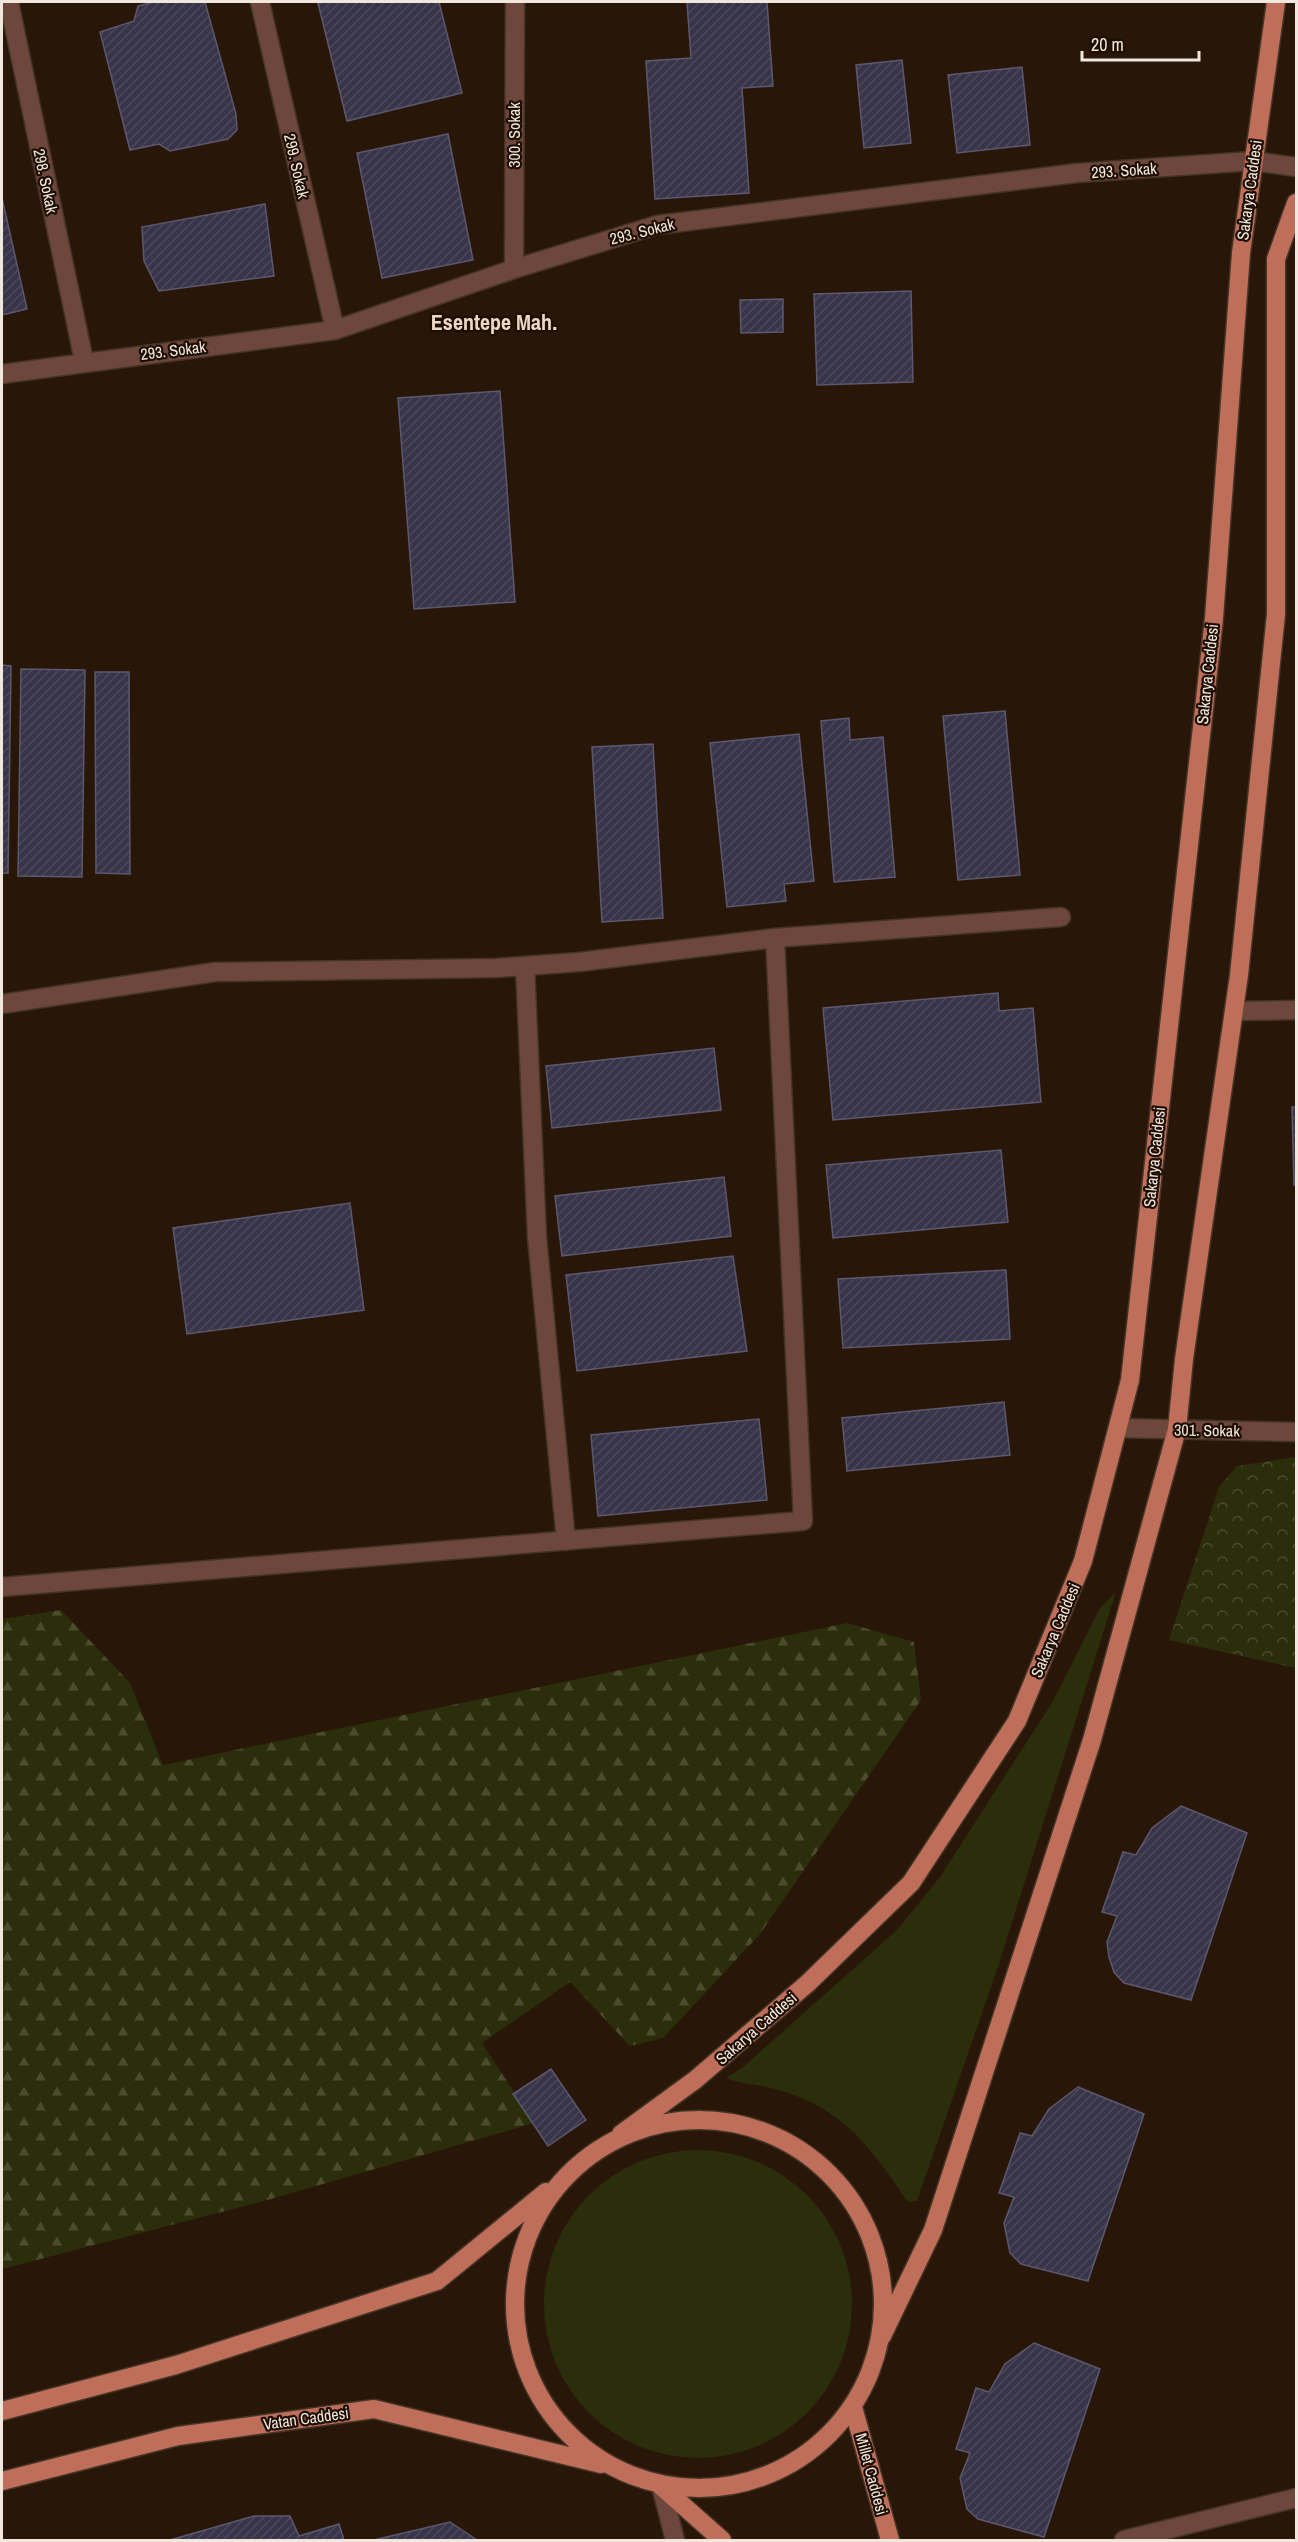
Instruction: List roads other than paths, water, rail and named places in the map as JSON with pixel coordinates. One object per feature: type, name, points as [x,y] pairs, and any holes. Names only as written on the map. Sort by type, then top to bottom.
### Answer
[{"type":"main road","name":"Sakarya Caddesi","points":[[621,2134],[694,2080],[808,1983],[911,1883],[1017,1720],[1083,1561],[1130,1380],[1214,618],[1240,253],[1276,2]]},
{"type":"main road","points":[[557,2184],[529,2230],[515,2282],[517,2337],[534,2388],[566,2433],[609,2466],[661,2486],[716,2489],[770,2476],[817,2448],[854,2407],[871,2373],[882,2336],[933,2230],[1092,1740],[1177,1430],[1234,1011],[1276,614],[1276,259],[1296,203]]},
{"type":"main road","points":[[2,2411],[177,2365],[436,2282],[557,2184],[587,2155],[621,2134],[676,2119],[734,2122],[788,2141],[833,2176],[866,2223],[883,2279],[882,2336]]},
{"type":"main road","name":"Millet Caddesi","points":[[854,2407],[890,2541]]},
{"type":"main road","name":"Vatan Caddesi","points":[[2,2481],[178,2436],[374,2409],[609,2466]]},
{"type":"main road","points":[[661,2486],[722,2541]]},
{"type":"street","name":"298. Sokak","points":[[9,2],[84,361]]},
{"type":"street","name":"299. Sokak","points":[[260,2],[335,330]]},
{"type":"street","name":"300. Sokak","points":[[514,2],[514,269]]},
{"type":"street","name":"293. Sokak","points":[[2,374],[84,361],[335,330],[514,269],[657,225],[1077,173],[1253,161],[1296,167]]},
{"type":"street","points":[[2,1004],[215,972],[496,968],[579,962],[775,938],[1061,917]]},
{"type":"street","points":[[2,1587],[803,1521],[775,938]]},
{"type":"street","points":[[525,966],[537,1237],[566,1541]]},
{"type":"street","points":[[1234,1011],[1296,1010]]},
{"type":"street","name":"301. Sokak","points":[[1118,1428],[1296,1432]]},
{"type":"street","points":[[661,2486],[675,2541]]},
{"type":"street","points":[[1124,2541],[1296,2499]]},
{"type":"district","name":"Esentepe Mah.","points":[[494,322]]}]
